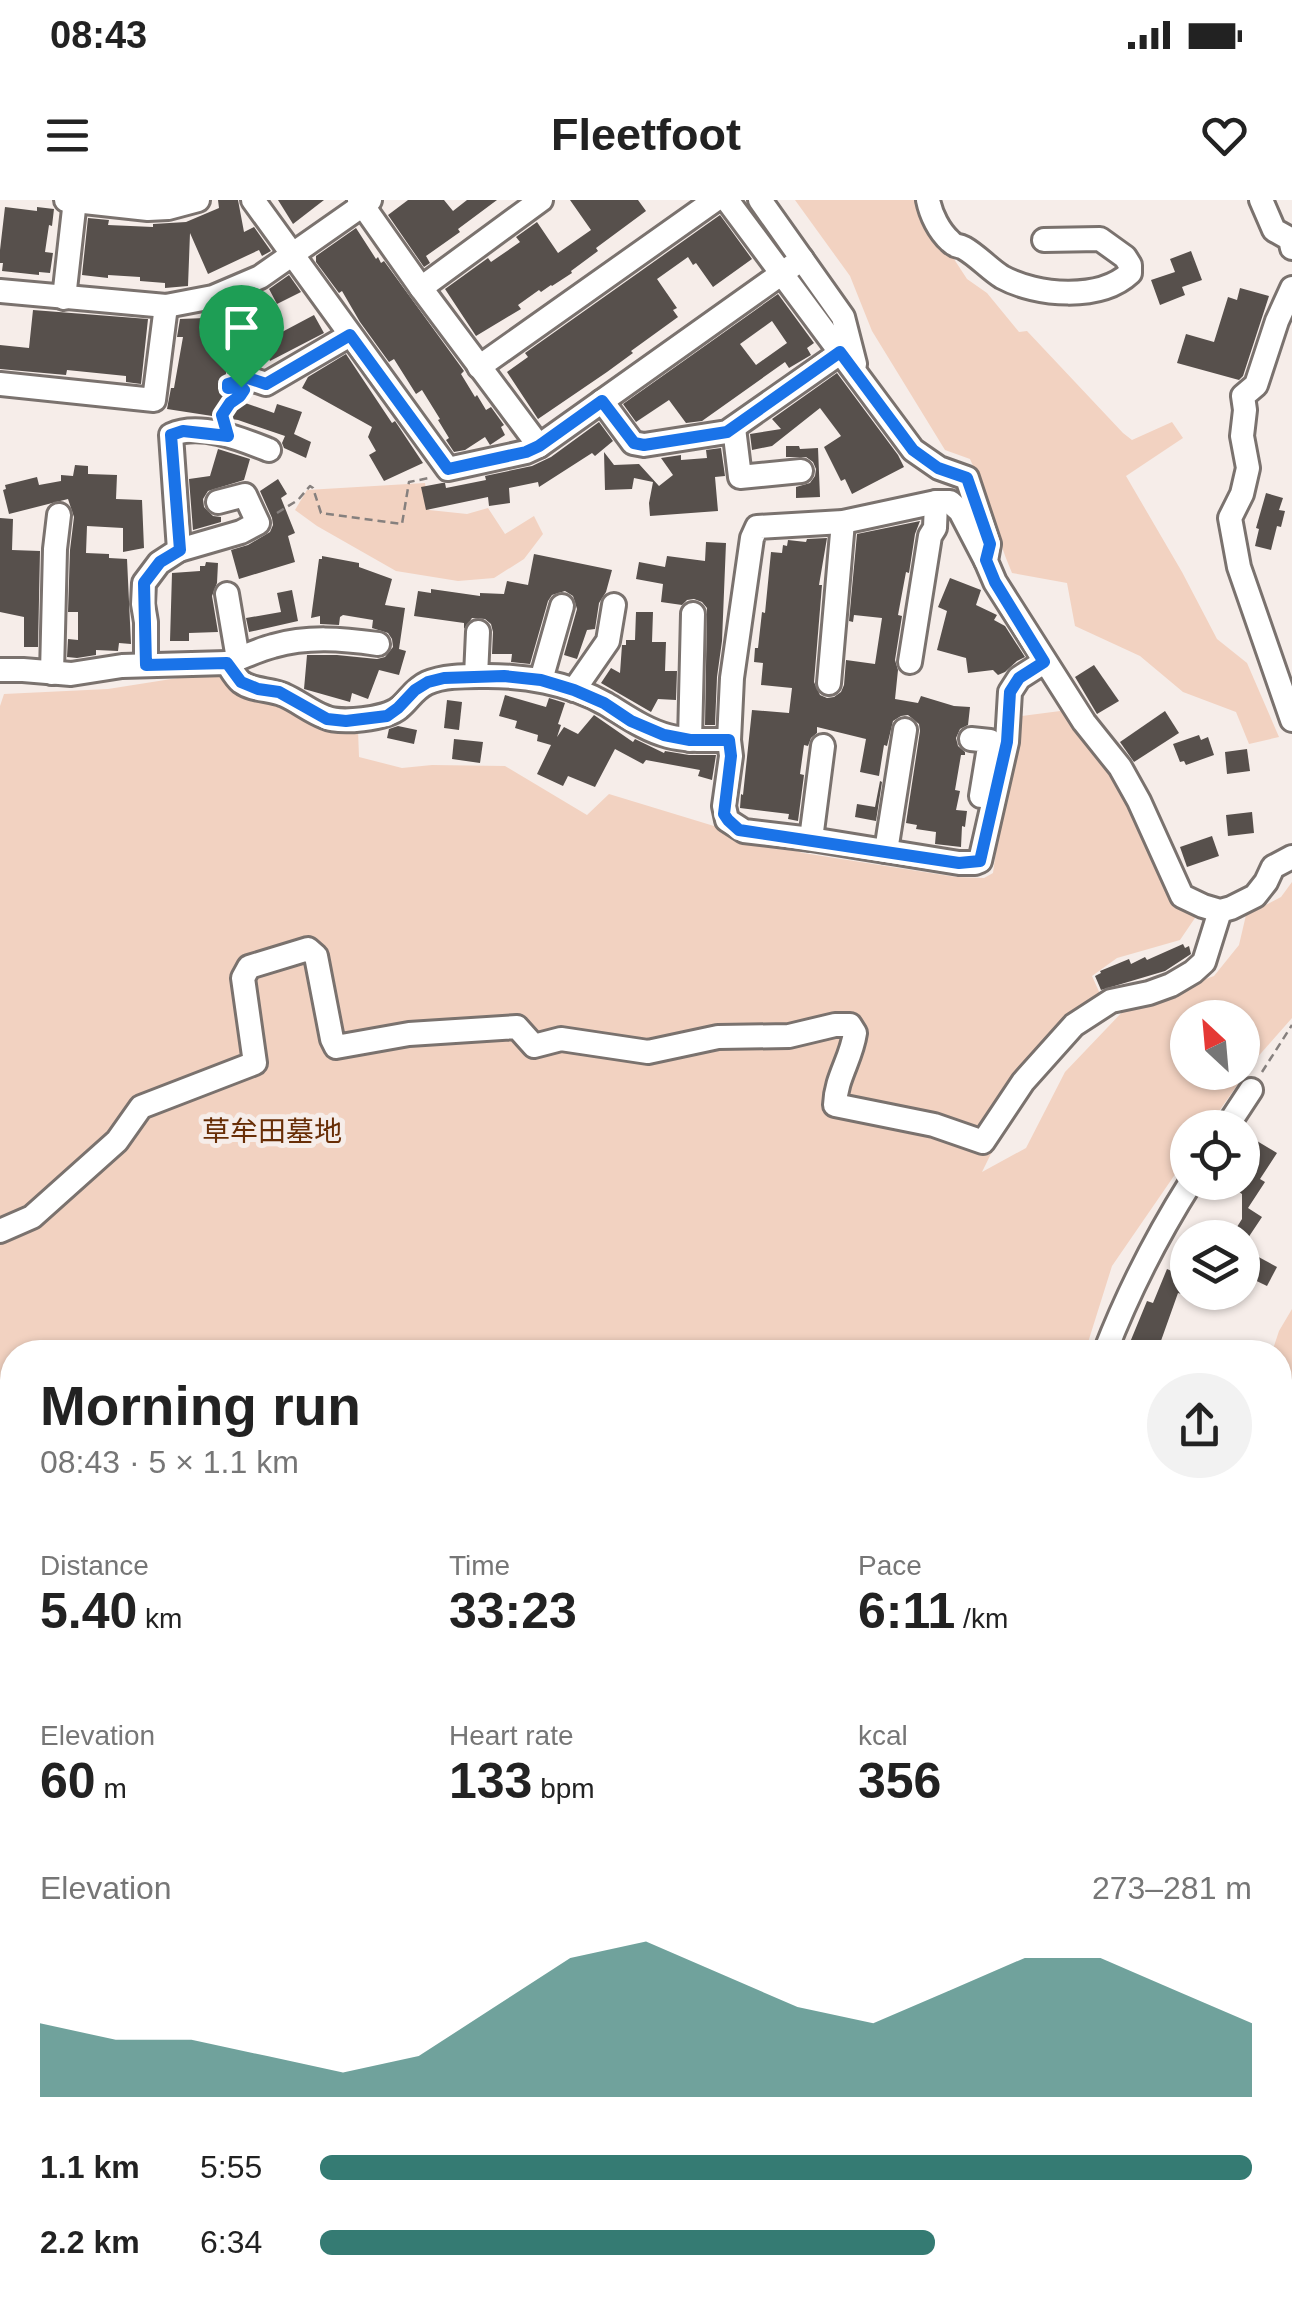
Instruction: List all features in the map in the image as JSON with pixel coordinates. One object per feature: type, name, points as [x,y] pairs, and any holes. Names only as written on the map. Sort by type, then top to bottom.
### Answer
[{"type":"street","points":[[66,200],[148,209],[198,200]]},
{"type":"street","points":[[64,298],[75,200]]},
{"type":"street","points":[[253,200],[448,469],[539,446],[802,259]]},
{"type":"street","points":[[421,288],[541,200]]},
{"type":"street","points":[[480,367],[715,200]]},
{"type":"street","points":[[727,200],[913,450],[938,468],[967,478],[990,544],[986,560]]},
{"type":"street","points":[[760,200],[842,316],[857,374]]},
{"type":"street","points":[[928,200],[930,212],[952,244],[1020,286],[1087,292],[1121,282],[1130,273],[1125,257],[1100,239],[1044,240]]},
{"type":"street","points":[[1260,200],[1274,230],[1290,239],[1292,248]]},
{"type":"street","points":[[0,291],[166,306],[213,296],[260,277],[294,256],[364,202],[421,288],[539,446]]},
{"type":"street","points":[[1292,288],[1256,384],[1243,396],[1242,436],[1248,468],[1242,494],[1230,518],[1239,566],[1292,720]]},
{"type":"street","points":[[0,384],[154,400],[166,306]]},
{"type":"street","points":[[240,388],[248,378],[276,388],[350,335]]},
{"type":"street","points":[[602,401],[634,443],[644,445],[727,432],[840,352]]},
{"type":"street","points":[[734,428],[740,477],[801,471]]},
{"type":"street","points":[[180,550],[171,435],[183,431],[228,436],[269,450]]},
{"type":"street","points":[[146,665],[144,583],[160,562],[180,550],[258,523],[246,495],[218,502]]},
{"type":"street","points":[[917,659],[930,536],[936,528],[936,502]]},
{"type":"street","points":[[1044,662],[1019,678],[1010,692],[1007,742],[980,861],[970,864],[744,831],[728,820],[724,806],[731,756],[732,678],[752,538],[757,527],[843,522],[950,502],[960,511],[995,582],[1044,662],[1120,767],[1182,896],[1220,910],[1231,908],[1255,896],[1273,867],[1292,857]]},
{"type":"street","points":[[52,674],[59,516]]},
{"type":"street","points":[[829,684],[843,522]]},
{"type":"street","points":[[227,594],[232,661],[241,682],[279,692],[327,719],[387,716],[428,682],[504,676],[541,680],[574,690],[664,735],[729,740]]},
{"type":"street","points":[[574,690],[608,641],[614,604]]},
{"type":"street","points":[[541,680],[562,606]]},
{"type":"street","points":[[690,740],[693,614]]},
{"type":"street","points":[[476,676],[478,632]]},
{"type":"street","points":[[0,670],[71,674],[232,661],[312,638],[378,644]]},
{"type":"street","points":[[886,851],[904,730]]},
{"type":"street","points":[[970,864],[990,741],[971,738]]},
{"type":"street","points":[[811,839],[823,746]]},
{"type":"street","points":[[0,1231],[32,1217],[117,1141],[140,1106],[255,1063],[243,978],[250,967],[308,949],[316,956],[336,1047],[422,1033],[517,1028],[534,1046],[562,1039],[648,1052],[718,1037],[789,1036],[850,1024],[855,1032],[853,1045],[836,1086],[835,1106],[934,1125],[984,1142],[1023,1082],[1074,1025],[1111,1001],[1171,984],[1204,962],[1220,910]]},
{"type":"street","points":[[1237,1110],[1250,1090]]},
{"type":"street","points":[[1111,1340],[1137,1275],[1180,1200]]},
{"type":"path","points":[[228,436],[222,415],[240,388]]},
{"type":"path","points":[[258,523],[298,500],[310,486],[318,497],[320,512],[402,524],[409,482],[443,475],[448,469]]},
{"type":"path","points":[[1260,1074],[1292,1024]]},
{"type":"green space","points":[[795,200],[922,200],[924,213],[967,279],[987,293],[1019,332],[1027,331],[1123,433],[1132,440],[1172,422],[1183,438],[1126,476],[1217,639],[1247,663],[1279,737],[1249,744],[1236,712],[1183,692],[1140,656],[1075,626],[1067,583],[1012,573],[970,459],[945,450],[872,331],[850,276]]},
{"type":"green space","points":[[425,483],[429,510],[467,514],[488,508],[505,534],[534,516],[543,534],[524,559],[494,578],[458,581],[396,571],[295,510],[307,490]]},
{"type":"green space","name":"草牟田墓地","points":[[222,671],[358,730],[359,757],[402,768],[505,766],[587,815],[609,794],[803,853],[984,878],[993,873],[1014,717],[1068,710],[1132,811],[1177,908],[1197,915],[1180,940],[1117,958],[1092,976],[1101,996],[1042,1050],[982,1172],[1026,1148],[1065,1072],[1127,1007],[1214,976],[1239,945],[1246,915],[1281,897],[1292,882],[1292,1018],[1260,1054],[1260,1000],[1170,1000],[1170,1090],[1234,1090],[1220,1110],[1170,1110],[1170,1182],[1112,1266],[1089,1340],[0,1340],[0,706],[4,694],[108,689]]},
{"type":"green space","points":[[1292,1309],[1292,1340],[1276,1340]]},
{"type":"building","points":[[218,200],[238,200],[244,232],[254,227],[271,251],[262,256],[259,250],[208,274],[190,233],[188,286],[165,288],[165,283],[140,281],[140,277],[82,275],[88,218],[109,220],[108,225],[153,227],[186,222],[219,208]]},
{"type":"building","points":[[278,200],[324,200],[293,224]]},
{"type":"building","points":[[408,200],[444,200],[453,211],[467,200],[497,200],[426,256],[430,263],[424,267],[388,215]]},
{"type":"building","points":[[570,200],[638,200],[646,211],[596,248],[598,251],[572,273],[539,290],[518,305],[521,309],[476,336],[445,289],[488,258],[491,262],[520,242],[516,237],[537,222],[558,253],[591,230]]},
{"type":"building","points":[[5,207],[54,209],[45,252],[53,253],[50,273],[2,271]]},
{"type":"building","points":[[720,215],[752,259],[713,287],[688,257],[657,279],[677,308],[673,310],[678,317],[538,419],[507,372],[528,357],[525,353]]},
{"type":"building","points":[[356,228],[464,371],[461,374],[475,397],[486,410],[491,407],[504,425],[501,427],[505,435],[490,445],[485,437],[454,452],[422,390],[416,394],[394,359],[389,362],[342,291],[339,293],[316,262],[316,256]]},
{"type":"building","points":[[1191,251],[1202,280],[1182,287],[1185,295],[1160,305],[1151,280],[1175,272],[1170,259]]},
{"type":"building","points":[[289,275],[301,292],[277,304],[269,289]]},
{"type":"building","points":[[1240,288],[1269,296],[1243,376],[1239,380],[1177,363],[1186,334],[1214,342],[1228,297],[1237,300]]},
{"type":"building","points":[[778,294],[814,343],[807,348],[811,355],[789,368],[785,362],[702,421],[686,423],[669,400],[636,422],[623,404]],"holes":[[[772,321],[787,343],[756,365],[740,344]]]},
{"type":"building","points":[[272,306],[282,332],[314,315],[324,333],[270,361],[268,357],[227,367],[228,397],[274,413],[277,404],[302,412],[294,434],[311,442],[306,458],[284,448],[285,436],[238,420],[167,409],[183,337],[177,337],[180,319],[205,318],[204,327],[234,315],[236,321]]},
{"type":"building","points":[[33,310],[148,319],[141,384],[126,382],[126,376],[0,369],[0,345],[29,348]]},
{"type":"building","points":[[346,354],[423,463],[384,481],[369,455],[376,451],[368,437],[372,427],[302,388],[308,377]]},
{"type":"building","points":[[837,373],[904,467],[852,494],[824,447],[841,436],[820,408],[772,446],[752,450],[750,434],[781,429],[772,419]]},
{"type":"building","points":[[599,422],[613,441],[595,456],[592,453],[539,487],[538,482],[509,488],[510,503],[489,506],[488,497],[426,510],[421,487],[445,483],[446,488],[532,466]]},
{"type":"building","points":[[786,446],[818,448],[820,497],[796,498],[796,487],[810,483],[816,469],[806,457],[786,457]]},
{"type":"building","points":[[721,448],[725,476],[715,477],[718,511],[650,516],[653,482],[634,478],[632,489],[605,490],[604,452],[614,465],[639,464],[659,486],[673,475],[661,458],[707,458],[706,450]]},
{"type":"building","points":[[218,449],[250,459],[244,480],[208,491],[204,507],[213,516],[221,517],[221,522],[193,530],[189,479],[210,476]]},
{"type":"building","points":[[75,465],[88,466],[88,474],[117,475],[116,499],[142,500],[144,548],[123,552],[123,528],[87,526],[86,553],[127,559],[131,644],[119,643],[118,651],[96,650],[96,655],[77,658],[67,657],[68,639],[78,640],[78,612],[68,612],[74,517],[68,499],[9,514],[3,490],[5,485],[37,477],[39,485],[61,481],[61,475],[73,476]]},
{"type":"building","points":[[278,479],[287,494],[281,498],[295,533],[288,536],[295,562],[239,579],[231,550],[270,532],[272,518],[260,491]]},
{"type":"building","points":[[1266,493],[1283,498],[1279,510],[1285,511],[1271,550],[1255,546]]},
{"type":"building","points":[[0,518],[13,519],[12,550],[40,551],[38,647],[24,647],[24,617],[0,612]]},
{"type":"building","points":[[920,521],[898,615],[902,616],[895,660],[895,699],[918,703],[921,696],[970,707],[968,725],[960,729],[956,738],[965,752],[961,755],[955,790],[960,791],[956,810],[967,811],[961,847],[935,844],[936,832],[906,823],[920,731],[919,724],[908,715],[893,721],[879,776],[860,772],[866,739],[817,727],[808,746],[804,745],[798,821],[788,819],[789,814],[740,808],[752,710],[789,713],[792,688],[761,685],[763,663],[754,662],[762,612],[765,613],[771,552],[782,553],[788,540],[827,538],[819,585],[814,682],[820,695],[834,697],[844,685],[846,660],[875,664],[882,618],[854,615],[853,622],[849,621],[857,534]]},
{"type":"building","points":[[706,542],[726,543],[715,725],[705,725],[707,608],[694,599],[682,605],[661,602],[663,584],[636,579],[639,562],[665,567],[667,556],[705,561]]},
{"type":"building","points":[[534,554],[612,570],[599,603],[595,629],[587,630],[577,659],[564,655],[577,609],[573,596],[565,591],[552,595],[548,601],[530,664],[511,662],[512,654],[492,654],[493,632],[485,619],[472,618],[464,629],[464,623],[414,616],[418,591],[431,593],[431,589],[480,596],[504,594],[507,581],[528,585]]},
{"type":"building","points":[[322,556],[359,563],[359,567],[392,579],[385,605],[405,608],[399,649],[406,651],[399,675],[379,670],[368,699],[352,693],[350,702],[304,689],[307,655],[377,659],[385,657],[393,647],[388,633],[372,628],[373,620],[343,615],[339,625],[320,624],[320,616],[311,618]]},
{"type":"building","points":[[206,562],[218,563],[212,596],[218,632],[189,633],[189,641],[170,641],[172,573],[200,571]]},
{"type":"building","points":[[950,578],[981,590],[976,605],[997,615],[994,620],[1005,626],[1025,657],[998,675],[993,670],[968,673],[966,658],[937,650],[947,611],[938,607]]},
{"type":"building","points":[[292,590],[298,621],[249,632],[246,618],[281,612],[277,593]]},
{"type":"building","points":[[636,612],[653,612],[652,642],[666,642],[665,671],[677,671],[676,700],[658,699],[651,712],[601,683],[611,668],[620,673],[622,645],[626,645],[626,640],[635,640]]},
{"type":"building","points":[[1094,665],[1119,701],[1097,714],[1075,677]]},
{"type":"building","points":[[505,695],[546,707],[549,698],[565,703],[557,737],[564,727],[578,734],[594,715],[633,742],[635,739],[664,753],[716,755],[712,780],[698,776],[700,770],[646,760],[643,764],[615,749],[595,787],[568,776],[563,786],[537,774],[551,745],[537,741],[538,735],[515,728],[517,721],[499,716]]},
{"type":"building","points":[[447,700],[462,702],[459,730],[444,728]]},
{"type":"building","points":[[1165,711],[1179,733],[1134,762],[1120,742]]},
{"type":"building","points":[[398,726],[417,730],[414,744],[387,738],[389,729]]},
{"type":"building","points":[[1199,735],[1201,740],[1208,737],[1214,755],[1186,765],[1180,762],[1173,744]]},
{"type":"building","points":[[454,739],[483,742],[480,763],[452,759]]},
{"type":"building","points":[[1247,749],[1250,771],[1227,774],[1225,752]]},
{"type":"building","points":[[880,781],[876,821],[855,817],[857,804],[875,807]]},
{"type":"building","points":[[1252,812],[1254,833],[1228,836],[1226,815]]},
{"type":"building","points":[[1212,836],[1219,856],[1187,867],[1180,847]]},
{"type":"building","points":[[1183,944],[1185,948],[1189,946],[1191,954],[1165,971],[1101,990],[1095,976],[1100,971],[1129,959],[1131,964],[1145,957],[1147,960]]},
{"type":"building","points":[[1260,1143],[1277,1153],[1260,1179]]},
{"type":"building","points":[[1242,1200],[1253,1200],[1248,1208],[1262,1217],[1242,1219]]},
{"type":"building","points":[[1260,1258],[1277,1267],[1267,1286],[1260,1283]]},
{"type":"building","points":[[1167,1269],[1170,1270],[1172,1310],[1161,1340],[1131,1340],[1147,1301],[1153,1303]]},
{"type":"route","points":[[350,335],[448,469],[526,452],[602,401],[634,443],[644,445],[727,432],[840,352],[913,450],[938,468],[967,478],[990,544],[986,560],[995,582],[1044,662],[1019,678],[1010,692],[1007,742],[980,861],[959,863],[739,830],[724,814],[731,756],[729,740],[664,735],[631,721],[604,703],[541,680],[504,676],[444,678],[415,690],[387,716],[346,721],[327,719],[279,692],[241,682],[227,663],[146,665],[144,583],[160,562],[180,550],[171,435],[183,431],[228,436],[222,415],[243,393],[241,387],[228,388],[227,384],[248,378],[266,384],[350,335]]}]
